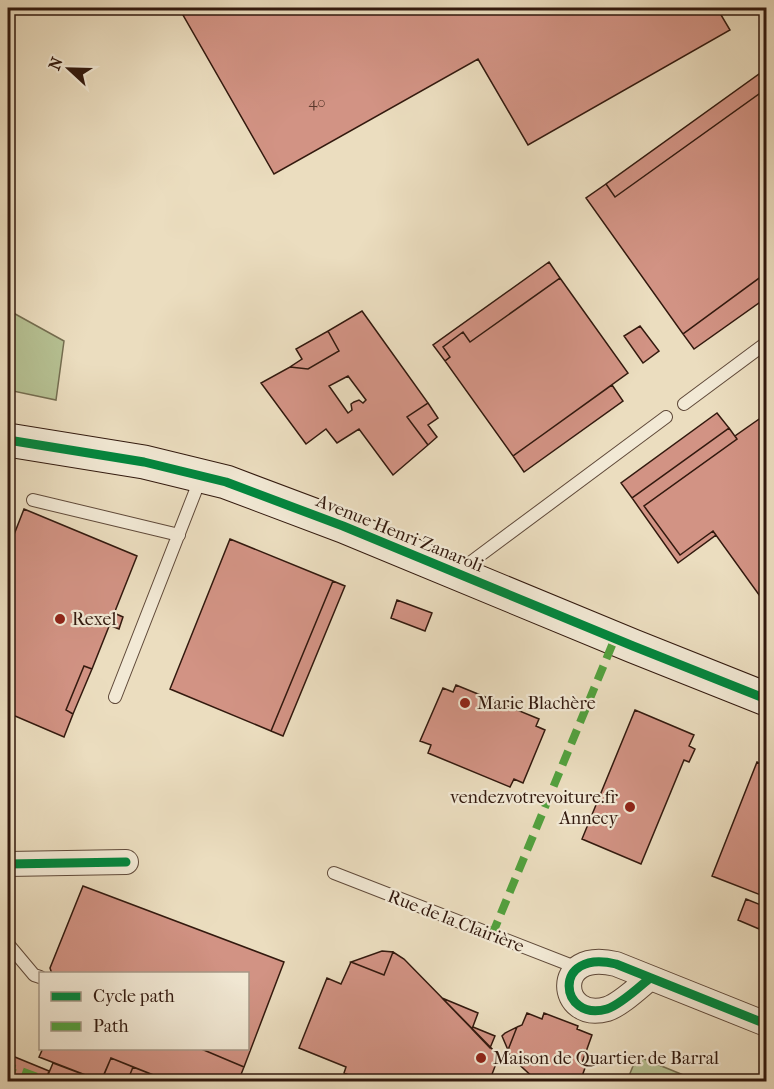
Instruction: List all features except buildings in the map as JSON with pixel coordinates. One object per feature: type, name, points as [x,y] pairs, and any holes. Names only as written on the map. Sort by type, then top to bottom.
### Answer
[{"type":"street","name":"Avenue Henri Zanaroli","points":[[8,440],[144,462],[226,482],[343,526],[766,699]]},
{"type":"street","points":[[8,864],[126,862]]},
{"type":"street","points":[[650,978],[609,1009],[588,1010],[577,1004],[568,987],[570,979],[578,968],[584,964],[601,961],[616,964],[766,1024]]},
{"type":"lane","points":[[684,404],[766,343]]},
{"type":"lane","points":[[456,574],[666,417]]},
{"type":"lane","points":[[115,697],[202,476]]},
{"type":"lane","points":[[33,500],[178,535]]},
{"type":"lane","name":"Rue de la Clairière","points":[[334,873],[578,968]]},
{"type":"lane","points":[[8,944],[34,975],[39,977]]},
{"type":"green space","points":[[8,310],[64,341],[56,400],[8,390]]},
{"type":"green space","points":[[637,1056],[698,1081],[627,1081]]},
{"type":"marked path","points":[[492,935],[615,638]]},
{"type":"marked path","points":[[8,1080],[13,1068],[40,1078]]},
{"type":"cycle path","points":[[8,440],[144,462],[226,482],[343,526],[766,699]]},
{"type":"cycle path","points":[[8,864],[126,862]]},
{"type":"cycle path","points":[[650,978],[623,1000],[607,1009],[591,1010],[579,1006],[572,997],[569,986],[572,975],[580,966],[595,962],[616,964],[766,1024]]},
{"type":"place","name":"Rexel","points":[[60,619]]},
{"type":"place","name":"Marie Blachère","points":[[465,703]]},
{"type":"place","name":"vendezvotrevoiture.fr Annecy","points":[[630,807]]},
{"type":"place","name":"Maison de Quartier de Barral","points":[[481,1058]]}]
